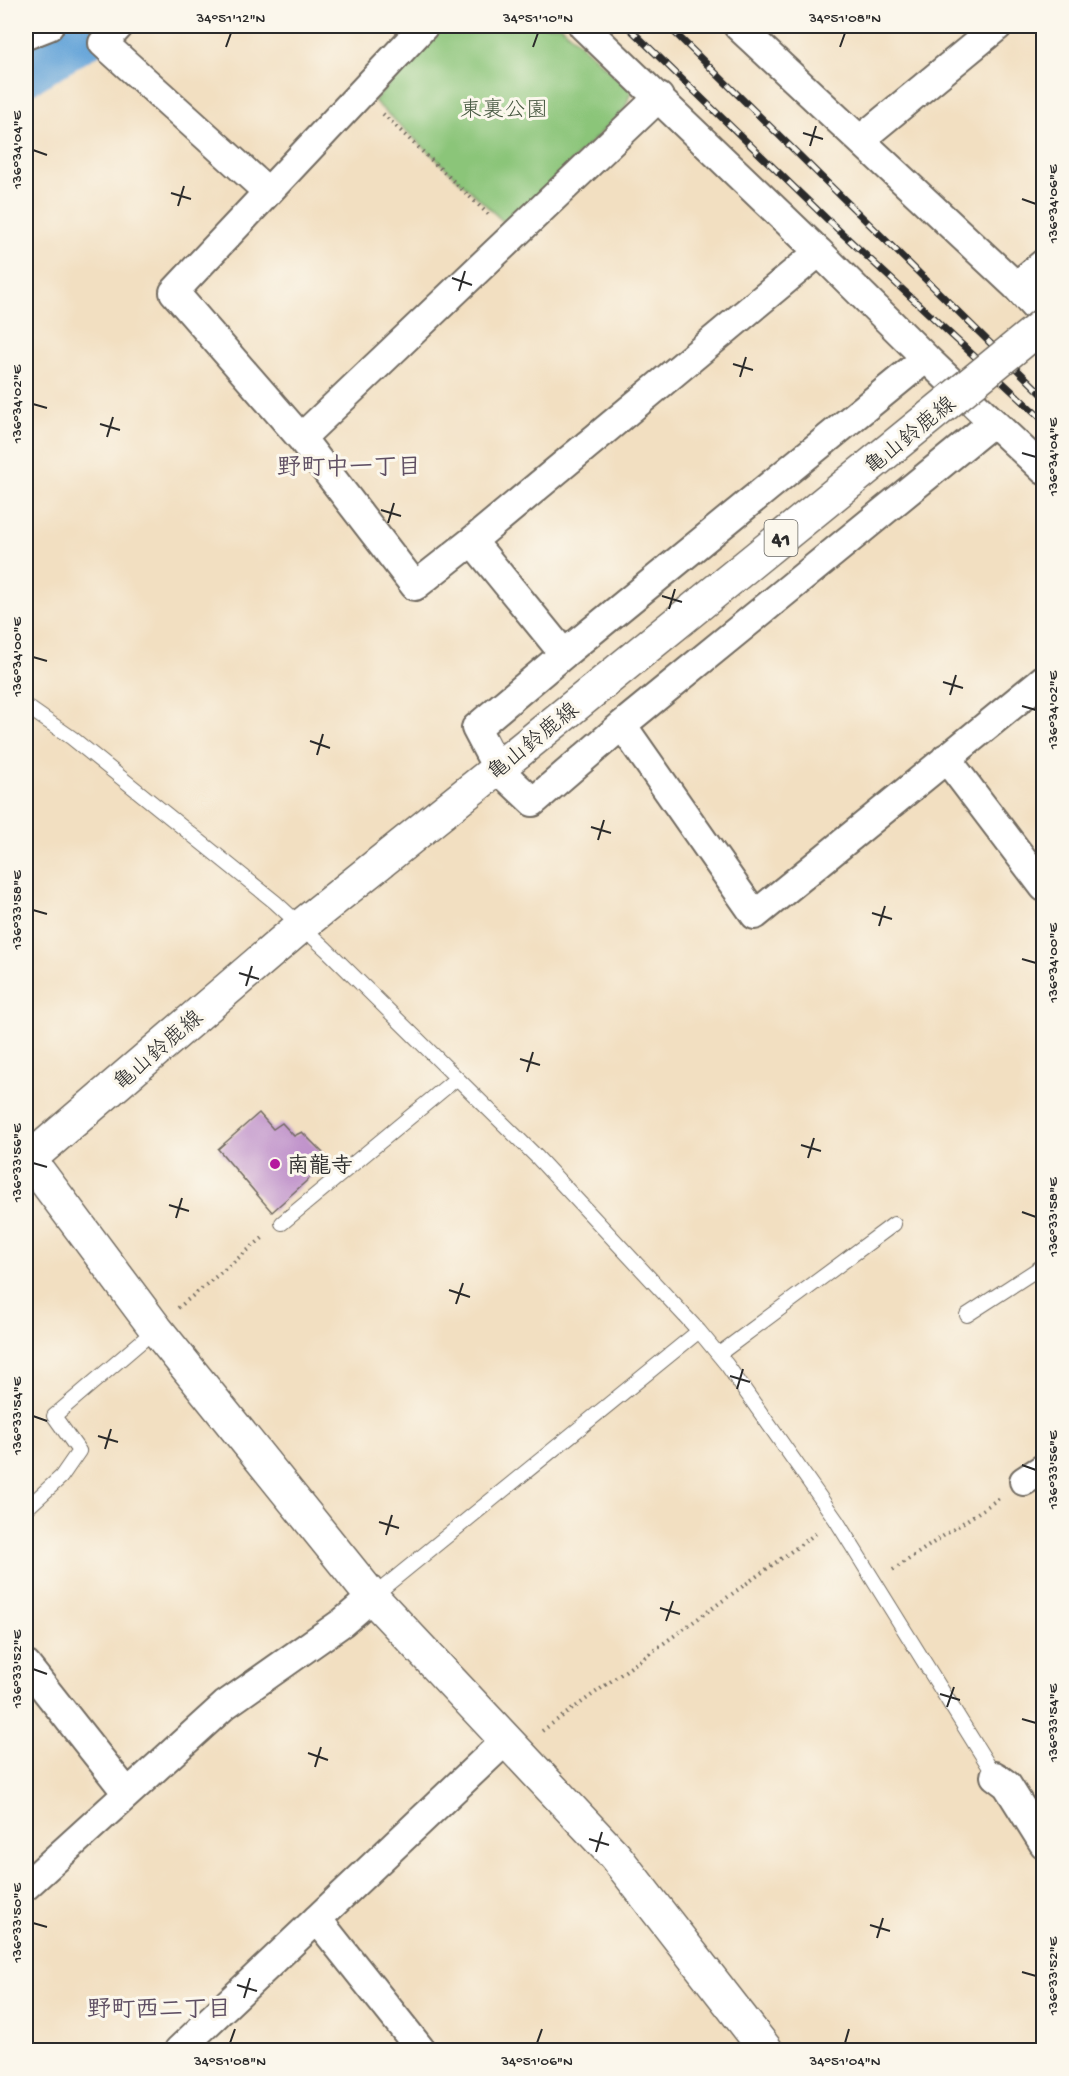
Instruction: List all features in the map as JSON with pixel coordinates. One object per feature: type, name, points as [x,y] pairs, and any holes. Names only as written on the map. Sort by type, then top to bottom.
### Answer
[{"type":"main road","name":"亀山鈴鹿線","points":[[26,1159],[301,926],[1044,324]]},
{"type":"main road","points":[[26,1159],[156,1329],[372,1597],[615,1856],[766,2050]]},
{"type":"street","points":[[26,35],[50,26]]},
{"type":"street","points":[[119,26],[103,43],[268,192]]},
{"type":"street","points":[[424,26],[174,292],[301,438],[415,586],[819,252]]},
{"type":"street","points":[[583,26],[1044,470]]},
{"type":"street","points":[[738,26],[1016,286],[1044,317]]},
{"type":"street","points":[[861,139],[998,26]]},
{"type":"street","points":[[301,438],[659,97]]},
{"type":"street","points":[[1016,286],[1044,263]]},
{"type":"street","points":[[926,358],[476,728],[508,760],[534,802],[622,725],[993,423]]},
{"type":"street","points":[[472,541],[564,654]]},
{"type":"street","points":[[622,725],[755,915],[1044,678]]},
{"type":"street","points":[[946,758],[1044,887]]},
{"type":"street","points":[[26,1886],[225,1705],[343,1622],[372,1597]]},
{"type":"street","points":[[26,1665],[127,1793]]},
{"type":"street","points":[[179,2050],[317,1919],[511,1745]]},
{"type":"street","points":[[995,1776],[1007,1785],[1044,1844]]},
{"type":"street","points":[[317,1919],[421,2050]]},
{"type":"lane","points":[[26,706],[81,746],[275,902],[301,926],[537,1157],[699,1330],[836,1520],[995,1776]]},
{"type":"lane","points":[[282,1222],[457,1078]]},
{"type":"lane","points":[[718,1354],[894,1224]]},
{"type":"lane","points":[[967,1315],[1044,1264]]},
{"type":"lane","points":[[26,1509],[61,1477],[79,1451],[54,1416],[156,1329]]},
{"type":"lane","points":[[372,1597],[699,1330]]},
{"type":"path","points":[[361,93],[512,237]]},
{"type":"path","points":[[156,1329],[179,1306],[282,1222]]},
{"type":"path","points":[[875,1583],[1034,1475]]},
{"type":"path","points":[[511,1745],[836,1520]]},
{"type":"green space","name":"東裏公園","points":[[442,26],[561,26],[631,91],[625,109],[507,225],[374,101]]},
{"type":"building","name":"南龍寺","points":[[259,1113],[273,1129],[282,1123],[294,1136],[302,1132],[323,1153],[316,1161],[322,1167],[272,1212],[218,1149]]},
{"type":"waterway","points":[[26,66],[88,26]]},
{"type":"railway","points":[[627,26],[830,222],[1044,421]]},
{"type":"railway","points":[[668,26],[1044,396]]},
{"type":"place","name":"南龍寺","points":[[275,1164]]},
{"type":"district","name":"野町中一丁目","points":[[349,466]]},
{"type":"district","name":"野町西二丁目","points":[[159,2008]]}]
